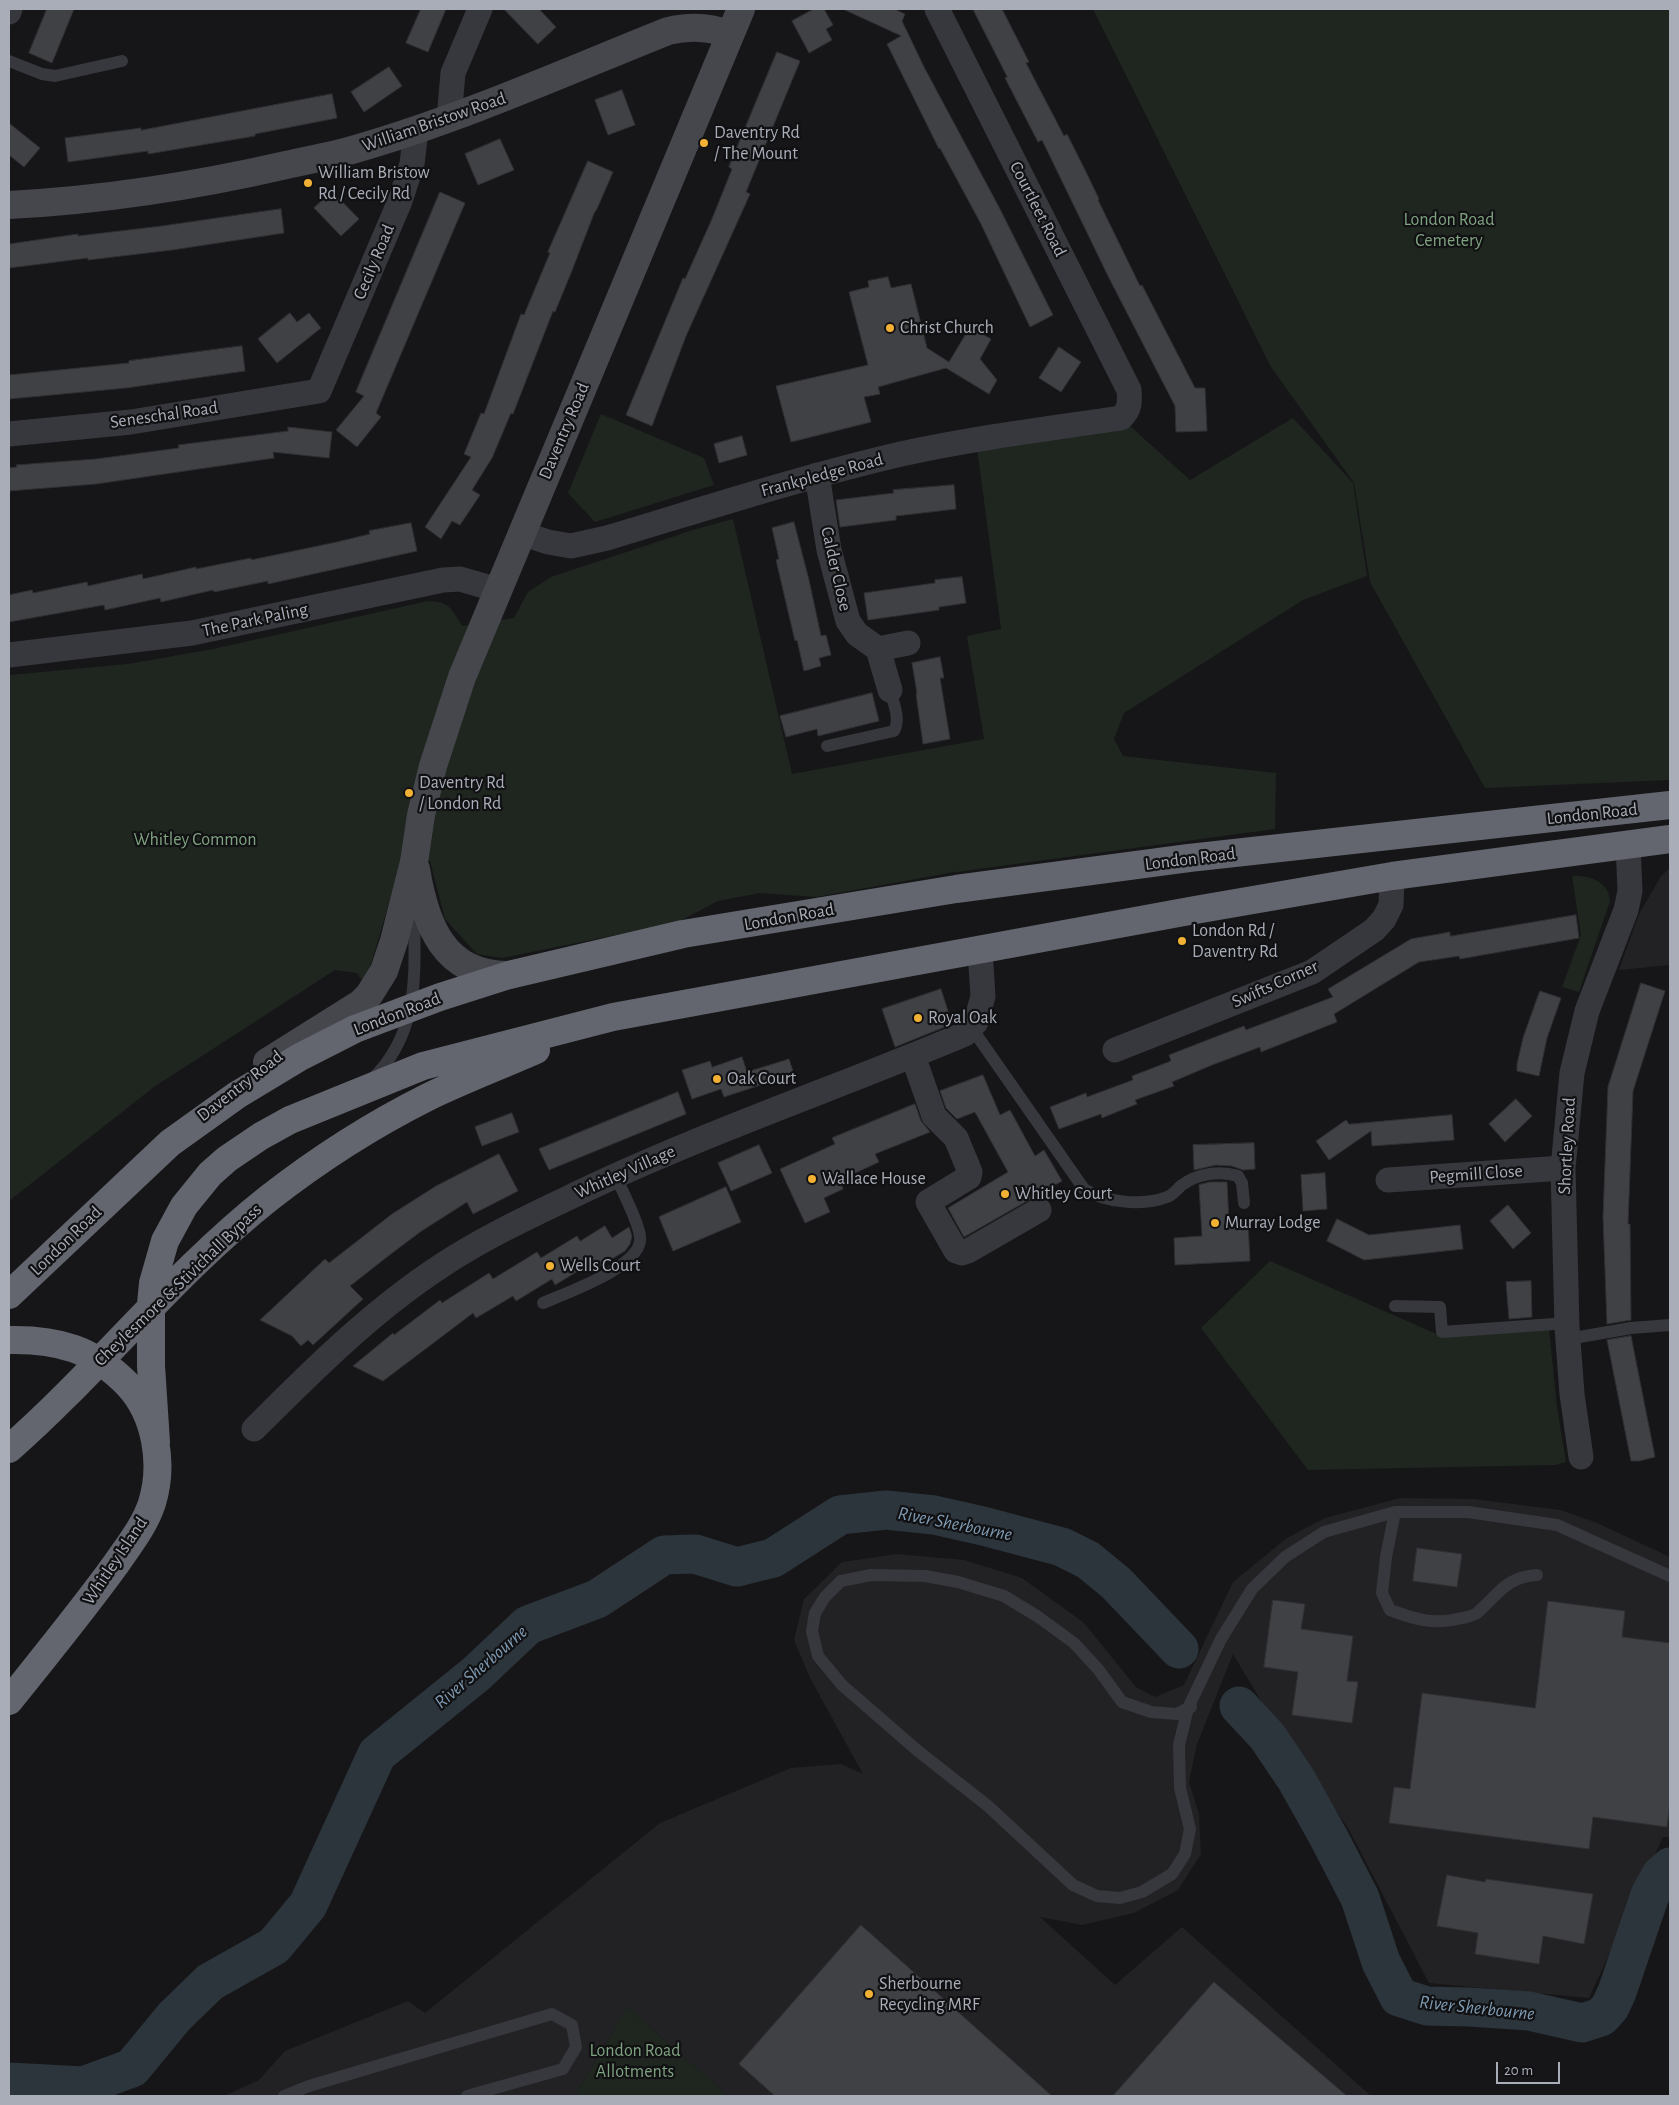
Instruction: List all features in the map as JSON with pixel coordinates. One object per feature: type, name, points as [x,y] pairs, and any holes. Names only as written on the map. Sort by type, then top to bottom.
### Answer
[{"type":"highway","name":"London Road","points":[[9,1295],[170,1143],[237,1095],[300,1057],[355,1029],[412,1007],[509,975],[683,934],[956,889],[1189,858],[1670,805]]},
{"type":"highway","name":"London Road","points":[[156,1442],[151,1366],[151,1304],[159,1260],[173,1223],[196,1189],[227,1159],[261,1136],[290,1120],[423,1066],[613,1017],[1195,910],[1392,876],[1670,839]]},
{"type":"highway","name":"London Road","points":[[386,1120],[430,1096],[613,1017]]},
{"type":"highway","name":"Cheylesmore & Stivichall Bypass","points":[[9,1449],[226,1235],[299,1175],[386,1120]]},
{"type":"highway","name":"Whitley Island","points":[[9,1340],[44,1341],[61,1344],[77,1349],[103,1363],[132,1390],[148,1421],[156,1442],[158,1458],[156,1488],[146,1519],[79,1614],[9,1701]]},
{"type":"street","points":[[449,119],[453,73],[480,9]]},
{"type":"street","name":"Daventry Road","points":[[170,1143],[261,1065],[351,1011],[369,995],[384,971],[414,862],[421,815],[433,766],[462,677],[741,9]]},
{"type":"street","name":"Courtleet Road","points":[[937,9],[1129,390],[1130,403],[1127,412]]},
{"type":"street","name":"William Bristow Road","points":[[9,205],[45,203],[145,191],[246,174],[351,151],[449,119],[668,31],[696,27],[712,29],[730,35]]},
{"type":"street","name":"Cecily Road","points":[[319,391],[400,201],[412,164],[416,130]]},
{"type":"street","name":"Seneschal Road","points":[[9,434],[131,422],[319,391]]},
{"type":"street","name":"Frankpledge Road","points":[[521,533],[548,542],[571,546],[607,538],[817,475],[902,454],[1003,435],[1121,418],[1127,412]]},
{"type":"street","name":"Calder Close","points":[[817,475],[829,550],[848,621],[857,634],[878,650]]},
{"type":"street","name":"The Park Paling","points":[[9,655],[192,633],[443,580],[460,579],[498,590]]},
{"type":"street","points":[[890,690],[878,650],[908,643]]},
{"type":"street","name":"Shortley Road","points":[[1581,1457],[1572,1394],[1568,1331],[1563,1168],[1572,1073],[1587,1011],[1626,910],[1630,891],[1628,844]]},
{"type":"street","name":"Daventry Road","points":[[414,862],[426,915],[436,936],[446,950],[459,961],[475,970],[492,975],[509,975]]},
{"type":"street","name":"Swifts Corner","points":[[1115,1050],[1312,972],[1374,930],[1384,919],[1391,905],[1392,876]]},
{"type":"street","points":[[971,1027],[976,1022],[983,996],[980,951]]},
{"type":"street","name":"Whitley Village","points":[[254,1428],[341,1345],[385,1308],[441,1266],[506,1228],[615,1175],[772,1110],[913,1056],[965,1034],[971,1027]]},
{"type":"street","points":[[913,1056],[934,1116],[956,1138],[970,1172],[969,1177],[928,1202],[956,1251],[962,1253],[968,1251],[1038,1210]]},
{"type":"street","name":"Pegmill Close","points":[[1388,1180],[1563,1168]]},
{"type":"lane","points":[[9,61],[42,74],[55,76],[122,61]]},
{"type":"lane","points":[[827,746],[894,731],[897,725],[897,715],[890,690]]},
{"type":"lane","points":[[337,1102],[362,1088],[386,1064],[401,1038],[412,1007],[415,962],[414,862]]},
{"type":"lane","points":[[971,1027],[1084,1189],[1090,1193],[1101,1197],[1131,1201],[1153,1201],[1169,1196],[1192,1178],[1229,1173],[1238,1176],[1242,1183],[1244,1203]]},
{"type":"lane","points":[[543,1303],[607,1275],[635,1255],[640,1247],[641,1237],[638,1228],[615,1175]]},
{"type":"lane","points":[[1395,1306],[1440,1307],[1442,1332],[1568,1331],[1670,1325]]},
{"type":"lane","points":[[1395,1512],[1386,1557],[1382,1593],[1390,1610],[1416,1620],[1445,1622],[1468,1617],[1475,1615],[1496,1592],[1522,1576],[1537,1574]]},
{"type":"lane","points":[[1190,1707],[1177,1714],[1151,1712],[1122,1702],[1098,1669],[1074,1643],[1037,1616],[1004,1596],[958,1582],[925,1576],[871,1574],[841,1581],[825,1597],[815,1613],[812,1630],[818,1656],[842,1685],[918,1751],[988,1806],[1073,1885],[1097,1896],[1120,1898],[1142,1892],[1172,1874],[1185,1854],[1190,1829],[1180,1788],[1178,1767],[1179,1745],[1190,1707],[1221,1640],[1252,1589],[1279,1564],[1324,1532],[1395,1512],[1468,1512],[1557,1526],[1670,1576]]},
{"type":"lane","points":[[284,2096],[309,2086],[552,2014],[572,2025],[576,2047],[563,2070],[466,2096]]},
{"type":"shaded area","points":[[1670,868],[1670,965],[1619,970],[1639,914],[1661,876]]},
{"type":"shaded area","points":[[1400,1498],[1474,1499],[1560,1510],[1595,1522],[1670,1557],[1670,1837],[1663,1837],[1589,1998],[1429,1983],[1348,1828],[1270,1716],[1233,1654],[1197,1744],[1189,1782],[1199,1814],[1201,1854],[1178,1890],[1134,1913],[1082,1925],[1040,1917],[1115,1985],[1182,1927],[1371,2096],[728,2096],[627,2007],[575,2096],[224,2096],[259,2080],[285,2051],[408,2001],[425,2013],[660,1823],[791,1768],[841,1764],[863,1774],[810,1678],[794,1640],[804,1599],[842,1562],[897,1554],[964,1560],[1022,1578],[1084,1623],[1136,1687],[1155,1697],[1184,1685],[1233,1582],[1287,1538],[1325,1518]]},
{"type":"green space","name":"London Road Cemetery","points":[[1093,9],[1670,9],[1670,780],[1485,788],[1370,582],[1354,483],[1271,367]]},
{"type":"green space","points":[[601,414],[704,458],[714,485],[595,522],[568,493]]},
{"type":"green space","name":"Whitley Common","points":[[1121,418],[1190,480],[1293,418],[1353,483],[1367,576],[1303,600],[1124,713],[1114,739],[1123,756],[1276,773],[1275,829],[949,873],[816,897],[760,893],[718,901],[676,923],[502,958],[477,954],[445,919],[430,861],[401,863],[365,984],[357,973],[335,970],[154,1087],[9,1201],[9,675],[128,664],[213,649],[428,601],[441,603],[449,607],[462,626],[514,618],[528,592],[551,577],[696,529],[733,519],[792,774],[984,739],[967,636],[1001,629],[976,440]]},
{"type":"green space","points":[[1572,876],[1591,878],[1602,884],[1609,894],[1610,901],[1579,992],[1562,987],[1581,935]]},
{"type":"green space","points":[[1270,1261],[1439,1335],[1549,1329],[1557,1407],[1566,1462],[1555,1465],[1308,1470],[1201,1328]]},
{"type":"green space","name":"London Road Allotments","points":[[627,2007],[728,2096],[575,2096]]},
{"type":"building","points":[[47,9],[74,9],[52,63],[29,53]]},
{"type":"building","points":[[421,9],[446,9],[428,52],[406,43]]},
{"type":"building","points":[[504,9],[539,9],[556,27],[538,44]]},
{"type":"building","points":[[814,9],[824,9],[833,25],[826,29],[832,40],[809,53],[792,21]]},
{"type":"building","points":[[843,9],[894,9],[905,14],[902,21],[924,67],[1000,209],[1053,315],[1030,327],[981,224],[939,149],[887,44],[901,36]]},
{"type":"building","points":[[973,9],[1002,9],[1029,62],[1026,63],[1064,136],[1067,134],[1140,286],[1142,285],[1195,388],[1205,388],[1207,431],[1176,432],[1175,406],[1109,278],[1042,140],[1038,142],[1005,78],[1007,77]]},
{"type":"building","points":[[777,52],[800,61],[746,192],[750,194],[686,336],[652,426],[626,415],[683,278],[685,279],[712,219],[732,169],[729,167]]},
{"type":"building","points":[[389,67],[402,86],[364,112],[351,92]]},
{"type":"building","points":[[622,90],[635,125],[608,135],[595,100]]},
{"type":"building","points":[[332,94],[337,118],[255,134],[255,136],[148,154],[148,151],[68,162],[65,138],[141,128],[141,130]]},
{"type":"building","points":[[9,123],[40,148],[24,167],[9,155]]},
{"type":"building","points":[[500,139],[514,170],[478,185],[465,154]]},
{"type":"building","points":[[588,161],[613,172],[595,211],[555,312],[553,311],[513,414],[511,413],[492,458],[472,490],[480,495],[460,525],[452,521],[441,539],[425,527],[471,457],[464,454],[481,413],[484,414],[521,314],[524,315],[550,253],[548,252]]},
{"type":"building","points":[[332,191],[359,219],[341,236],[314,208]]},
{"type":"building","points":[[440,192],[465,203],[376,413],[381,417],[357,447],[336,430],[364,396],[356,392]]},
{"type":"building","points":[[281,209],[284,233],[172,250],[9,268],[9,244],[78,234],[78,236],[162,226]]},
{"type":"building","name":"Christ Church","points":[[888,277],[891,288],[911,284],[927,348],[949,362],[970,327],[991,339],[980,359],[997,380],[989,394],[946,368],[878,387],[880,394],[864,397],[871,422],[791,442],[776,386],[868,365],[849,292],[869,287],[868,281]]},
{"type":"building","points":[[290,313],[297,322],[309,313],[321,328],[277,363],[258,339]]},
{"type":"building","points":[[242,346],[245,371],[126,388],[9,399],[9,375],[129,363],[129,361]]},
{"type":"building","points":[[1059,347],[1081,362],[1061,392],[1039,378]]},
{"type":"building","points":[[288,427],[332,432],[329,458],[273,452],[274,458],[96,484],[9,491],[9,468],[17,467],[16,465],[96,459],[179,448],[178,445],[288,431]]},
{"type":"building","points":[[742,436],[747,455],[719,463],[714,444]]},
{"type":"building","points":[[954,485],[956,509],[896,516],[896,520],[840,527],[836,500],[894,493],[893,490]]},
{"type":"building","points":[[794,522],[821,636],[826,635],[831,655],[819,658],[821,666],[804,671],[776,560],[779,559],[772,528]]},
{"type":"building","points":[[411,523],[417,551],[268,584],[268,581],[214,592],[213,590],[161,602],[160,598],[105,610],[104,605],[9,622],[9,595],[32,590],[33,593],[87,582],[88,586],[142,574],[143,579],[196,567],[196,569],[251,558],[251,560],[337,542],[370,534],[369,531]]},
{"type":"building","points":[[962,577],[966,603],[939,607],[939,610],[868,620],[864,593],[935,583],[935,580]]},
{"type":"building","points":[[940,657],[944,678],[940,678],[950,739],[923,744],[912,663]]},
{"type":"building","points":[[872,693],[879,721],[818,736],[817,729],[786,737],[780,716]]},
{"type":"building","points":[[1576,915],[1579,938],[1460,959],[1459,956],[1419,962],[1334,1014],[1337,1022],[1261,1052],[1260,1047],[1212,1065],[1172,1082],[1174,1086],[1135,1100],[1137,1104],[1102,1118],[1101,1114],[1059,1129],[1050,1107],[1086,1093],[1087,1097],[1133,1080],[1132,1076],[1171,1061],[1169,1055],[1210,1039],[1244,1026],[1246,1030],[1333,997],[1328,989],[1411,939],[1450,932],[1450,936]]},
{"type":"building","points":[[1641,983],[1665,991],[1633,1091],[1628,1224],[1630,1224],[1631,1320],[1607,1324],[1603,1217],[1608,1087]]},
{"type":"building","name":"Royal Oak","points":[[941,989],[952,1024],[895,1047],[882,1009]]},
{"type":"building","points":[[1540,991],[1561,998],[1547,1038],[1539,1076],[1517,1071],[1517,1064],[1523,1038]]},
{"type":"building","name":"Oak Court","points":[[742,1057],[747,1072],[789,1059],[794,1074],[724,1097],[721,1089],[692,1099],[682,1070],[710,1061],[712,1067]]},
{"type":"building","points":[[983,1075],[1000,1115],[1010,1110],[1035,1156],[1044,1150],[1062,1181],[964,1237],[948,1208],[1008,1172],[975,1112],[957,1119],[946,1108],[940,1091]]},
{"type":"building","points":[[678,1092],[686,1114],[549,1170],[539,1149]]},
{"type":"building","points":[[1516,1099],[1532,1116],[1505,1142],[1489,1124]]},
{"type":"building","points":[[915,1104],[921,1121],[930,1132],[875,1154],[879,1162],[840,1180],[843,1189],[824,1198],[830,1212],[805,1223],[780,1169],[835,1144],[832,1138]]},
{"type":"building","points":[[512,1113],[519,1132],[482,1146],[475,1127]]},
{"type":"building","points":[[1452,1115],[1454,1140],[1372,1146],[1371,1131],[1329,1160],[1316,1141],[1346,1120],[1349,1124]]},
{"type":"building","name":"Murray Lodge","points":[[1254,1143],[1255,1169],[1243,1170],[1232,1166],[1216,1165],[1194,1170],[1193,1145]]},
{"type":"building","points":[[759,1145],[772,1173],[731,1191],[718,1163]]},
{"type":"building","points":[[499,1154],[518,1191],[473,1214],[467,1202],[420,1232],[350,1286],[363,1299],[313,1345],[308,1340],[301,1346],[292,1336],[260,1320],[325,1259],[329,1263],[392,1214],[436,1186]]},
{"type":"building","points":[[1325,1173],[1327,1209],[1303,1211],[1301,1175]]},
{"type":"building","name":"Murray Lodge","points":[[1210,1182],[1227,1182],[1229,1223],[1248,1223],[1250,1261],[1175,1265],[1174,1238],[1202,1236],[1199,1185]]},
{"type":"building","points":[[726,1187],[741,1222],[673,1251],[659,1217]]},
{"type":"building","points":[[1508,1205],[1531,1233],[1513,1249],[1490,1221]]},
{"type":"building","points":[[1337,1219],[1369,1235],[1460,1225],[1463,1249],[1364,1260],[1327,1241]]},
{"type":"building","points":[[605,1226],[612,1238],[629,1227],[632,1236],[630,1244],[625,1251],[595,1269],[591,1263],[555,1285],[552,1279],[516,1301],[513,1296],[476,1318],[473,1313],[383,1381],[353,1366],[393,1333],[394,1335],[440,1300],[442,1303],[489,1273],[493,1279],[537,1252],[541,1258],[577,1236],[580,1241]]},
{"type":"building","points":[[1531,1281],[1532,1317],[1509,1319],[1506,1282]]},
{"type":"building","points":[[1631,1336],[1655,1457],[1639,1461],[1631,1461],[1607,1340]]},
{"type":"building","points":[[1417,1548],[1462,1554],[1457,1587],[1413,1581]]},
{"type":"building","points":[[1273,1600],[1305,1604],[1301,1629],[1353,1636],[1347,1681],[1358,1682],[1352,1723],[1292,1715],[1298,1672],[1264,1667]]},
{"type":"building","points":[[1548,1601],[1625,1611],[1622,1637],[1670,1643],[1670,1804],[1667,1827],[1593,1817],[1589,1849],[1389,1823],[1394,1787],[1410,1789],[1422,1693],[1535,1708]]},
{"type":"building","points":[[1447,1875],[1485,1882],[1486,1879],[1593,1894],[1584,1944],[1543,1936],[1539,1964],[1475,1954],[1478,1933],[1437,1926]]},
{"type":"building","name":"Sherbourne Recycling MRF","points":[[861,1925],[1052,2096],[775,2096],[739,2064]]},
{"type":"building","points":[[1214,1982],[1347,2096],[1113,2096]]},
{"type":"waterway","name":"River Sherbourne","points":[[9,2082],[83,2086],[132,2068],[174,2017],[210,1982],[274,1946],[308,1905],[377,1754],[476,1674],[528,1625],[597,1599],[664,1555],[695,1554],[737,1567],[773,1558],[840,1515],[886,1510],[934,1515],[1062,1547],[1088,1560],[1116,1583],[1179,1649]]},
{"type":"waterway","name":"River Sherbourne","points":[[1239,1706],[1267,1736],[1296,1779],[1329,1838],[1360,1898],[1381,1962],[1399,1997],[1427,2006],[1529,2011],[1582,2023],[1601,2017],[1610,2007],[1617,1992],[1650,1895],[1661,1875],[1670,1867]]},
{"type":"place","name":"Daventry Rd / The Mount","points":[[704,143]]},
{"type":"place","name":"William Bristow Rd / Cecily Rd","points":[[308,183]]},
{"type":"place","name":"Christ Church","points":[[890,328]]},
{"type":"place","name":"Daventry Rd / London Rd","points":[[409,793]]},
{"type":"place","name":"London Rd / Daventry Rd","points":[[1182,941]]},
{"type":"place","name":"Royal Oak","points":[[918,1018]]},
{"type":"place","name":"Oak Court","points":[[717,1079]]},
{"type":"place","name":"Wallace House","points":[[812,1179]]},
{"type":"place","name":"Whitley Court","points":[[1005,1194]]},
{"type":"place","name":"Murray Lodge","points":[[1215,1223]]},
{"type":"place","name":"Wells Court","points":[[550,1266]]},
{"type":"place","name":"Sherbourne Recycling MRF","points":[[869,1994]]}]
